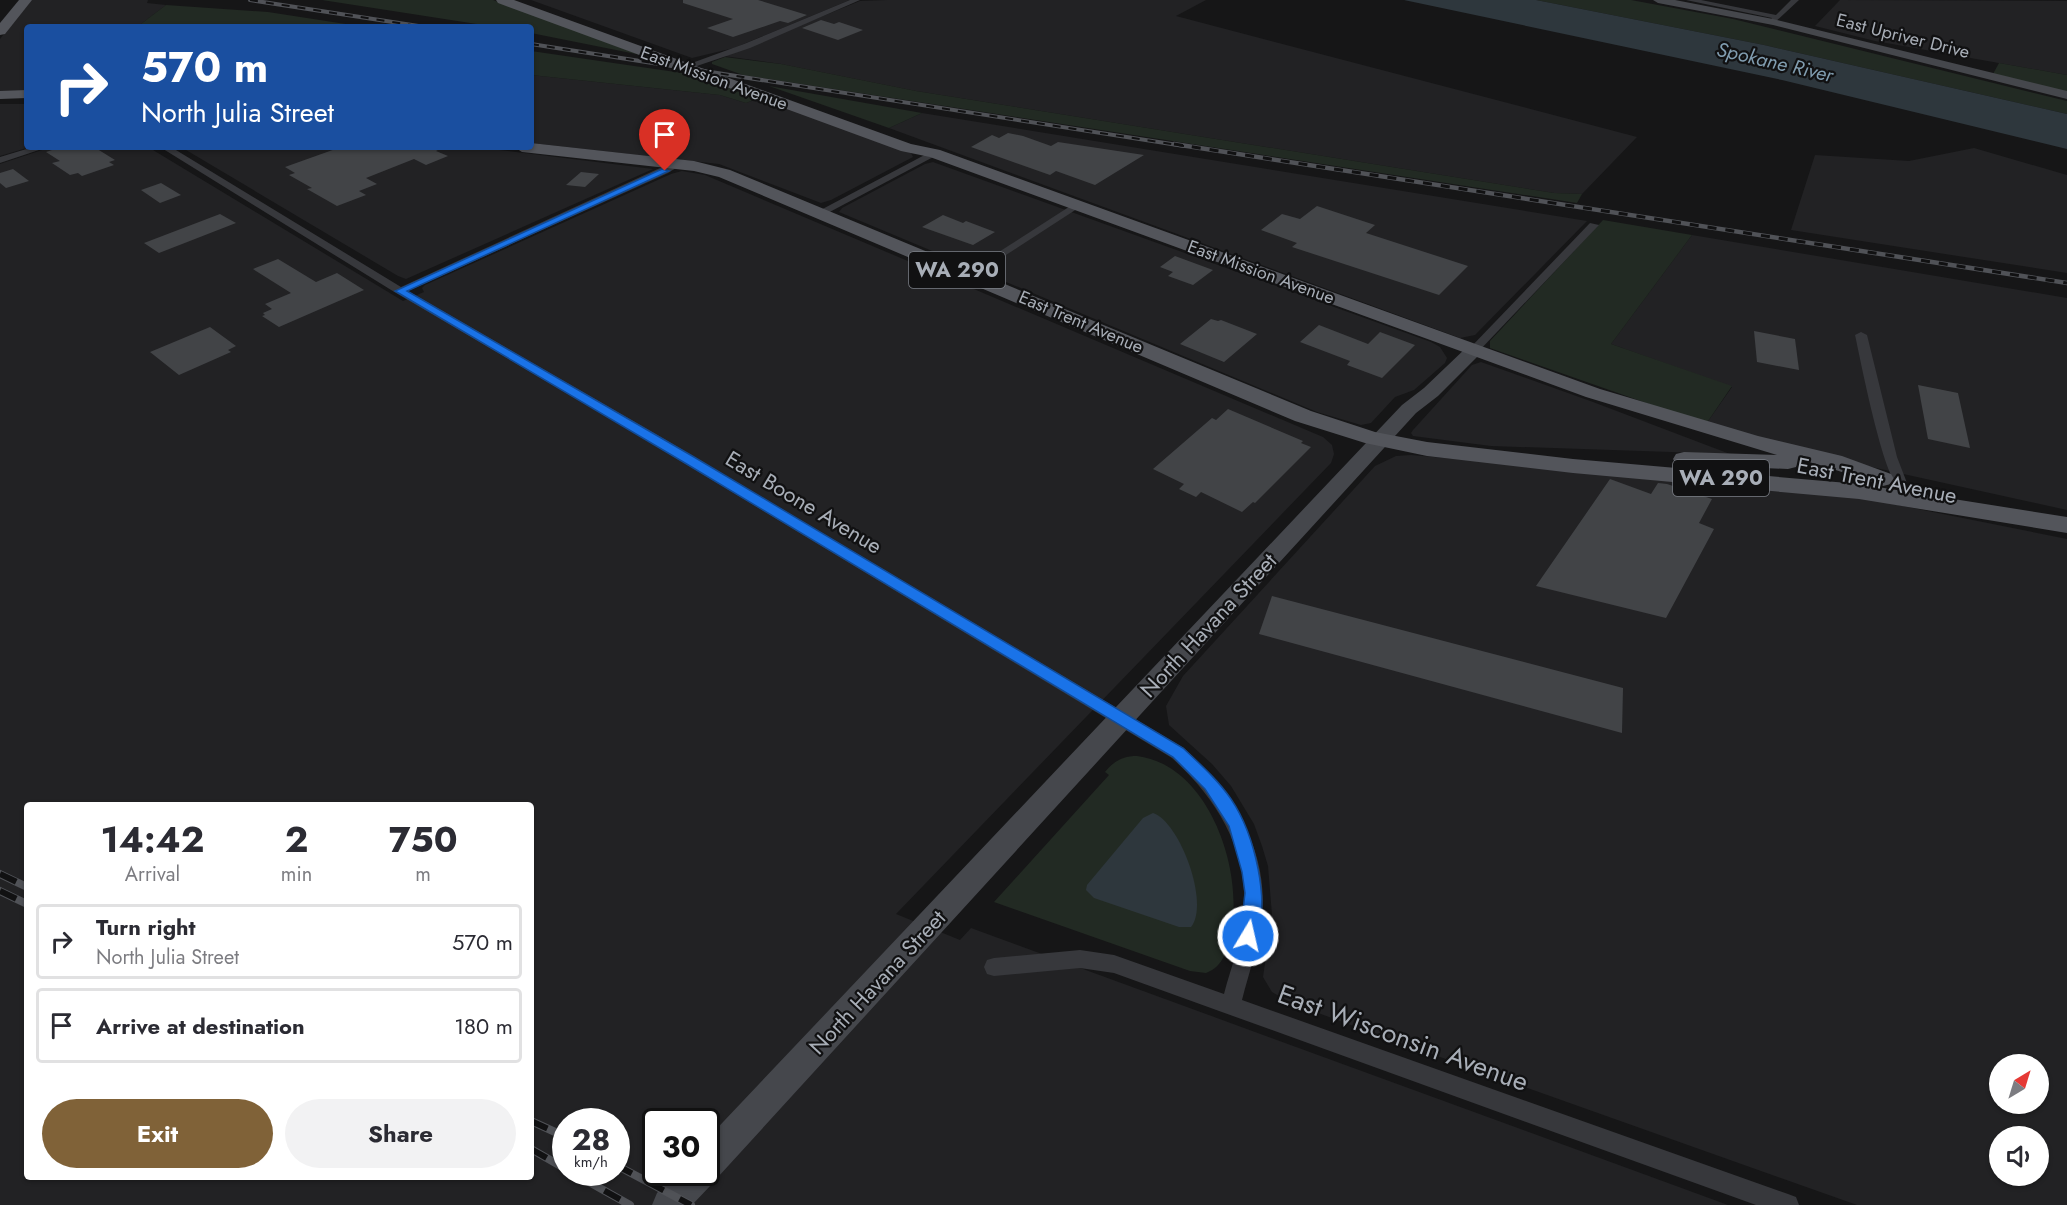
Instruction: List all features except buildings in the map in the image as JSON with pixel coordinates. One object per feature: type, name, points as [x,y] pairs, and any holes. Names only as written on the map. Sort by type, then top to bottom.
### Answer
[{"type":"main road","points":[[0,18],[15,0]]},
{"type":"main road","points":[[0,31],[26,0]]},
{"type":"main road","name":"East Mission Avenue","points":[[502,0],[691,65]]},
{"type":"main road","name":"East Mission Avenue","points":[[524,0],[907,148],[931,152],[1593,393],[1753,442],[1834,461],[1895,486]]},
{"type":"main road","points":[[0,95],[24,94]]},
{"type":"main road","points":[[0,102],[24,101]]},
{"type":"main road","name":"East Trent Avenue","points":[[534,148],[720,171],[1302,416],[1341,430],[1381,440],[1443,451],[1540,459],[1573,466],[1755,481],[1895,486],[2026,522],[2067,524]]},
{"type":"main road","name":"East Mission Avenue","points":[[1593,393],[1664,423],[1801,473],[1895,486]]},
{"type":"main road","name":"East Trent Avenue","points":[[1540,459],[1569,455],[1763,460]]},
{"type":"street","points":[[691,65],[747,46],[856,0]]},
{"type":"street","name":"East Upriver Drive","points":[[1658,0],[1775,19]]},
{"type":"street","name":"East Upriver Drive","points":[[1690,0],[1775,19],[2067,95]]},
{"type":"street","points":[[1775,19],[1795,0]]},
{"type":"street","points":[[0,160],[33,150]]},
{"type":"street","name":"East Boone Avenue","points":[[170,150],[400,291],[661,443],[1122,718],[1168,746],[1194,766],[1226,804],[1237,825],[1251,872],[1252,914],[1230,1006]]},
{"type":"street","points":[[820,213],[931,152]]},
{"type":"street","points":[[400,291],[676,164]]},
{"type":"street","points":[[968,275],[1078,206]]},
{"type":"street","name":"North Havana Street","points":[[720,1150],[1409,409],[1431,392],[1474,350],[1594,225]]},
{"type":"street","points":[[1861,335],[1895,486]]},
{"type":"street","name":"East Wisconsin Avenue","points":[[994,967],[1065,959],[1094,960],[1114,964],[1788,1205]]},
{"type":"street","points":[[669,1205],[687,1186]]},
{"type":"shaded area","points":[[30,0],[148,0],[147,3],[166,5],[141,24],[24,24],[24,92],[0,93],[0,39]]},
{"type":"shaded area","points":[[322,0],[493,0],[641,55],[534,34],[534,24],[477,24]]},
{"type":"shaded area","points":[[531,0],[850,0],[734,48],[692,58]]},
{"type":"shaded area","points":[[1206,0],[1176,16],[1637,137],[1582,194],[1554,193],[916,91],[781,64],[724,56],[860,1]]},
{"type":"shaded area","points":[[1536,0],[1631,0],[1733,19],[2067,101],[2067,114],[1764,45]]},
{"type":"shaded area","points":[[1840,0],[2067,1],[2067,75],[1875,41],[1815,26]]},
{"type":"shaded area","points":[[166,5],[268,12],[346,24],[141,24]]},
{"type":"shaded area","points":[[534,51],[696,75],[759,98],[746,103],[720,95],[534,75]]},
{"type":"shaded area","points":[[725,57],[781,64],[916,91],[1554,193],[1582,194],[1577,203],[743,75],[712,64]]},
{"type":"shaded area","points":[[1999,63],[2067,75],[2067,92],[1993,74]]},
{"type":"shaded area","points":[[534,75],[720,95],[746,103],[759,98],[911,153],[913,157],[821,203],[719,164],[534,143]]},
{"type":"shaded area","points":[[769,86],[922,113],[889,128]]},
{"type":"shaded area","points":[[0,104],[24,104],[24,149],[0,156]]},
{"type":"shaded area","points":[[922,113],[1587,221],[1475,335],[1460,338],[889,128]]},
{"type":"shaded area","points":[[1974,148],[2067,175],[2067,273],[1791,230],[1815,155],[1909,161]]},
{"type":"shaded area","points":[[42,150],[153,150],[403,301],[424,292],[422,288],[425,285],[671,174],[682,171],[705,175],[1323,437],[1332,445],[1334,454],[1331,463],[896,914],[960,940],[971,928],[1728,1205],[0,1205],[0,164]]},
{"type":"shaded area","points":[[186,150],[499,150],[653,169],[406,279]]},
{"type":"shaded area","points":[[933,162],[1431,342],[1440,347],[1447,358],[1445,363],[1414,390],[1395,397],[1371,423],[1361,425],[1317,412],[839,212],[842,208],[925,164]]},
{"type":"shaded area","points":[[1603,220],[1692,235],[1611,344],[1732,386],[1706,424],[1490,348],[1490,341]]},
{"type":"shaded area","points":[[1692,235],[2067,298],[2067,510],[1808,453],[1706,424],[1732,387],[1611,344]]},
{"type":"shaded area","points":[[1481,362],[1730,454],[1491,446],[1413,436],[1411,433],[1413,430],[1472,365]]},
{"type":"shaded area","points":[[1411,455],[1629,474],[1868,499],[2067,539],[2067,1205],[1857,1205],[1370,1032],[1291,1003],[1272,992],[1263,977],[1272,915],[1268,866],[1254,824],[1231,786],[1212,764],[1169,725],[1166,706],[1183,676],[1375,466],[1396,456]]},
{"type":"shaded area","points":[[1137,756],[1162,764],[1184,779],[1202,799],[1216,824],[1226,851],[1232,880],[1234,907],[1231,932],[1221,962],[1206,973],[1190,971],[994,902],[1109,775],[1105,772],[1108,768],[1123,758]]},
{"type":"water","name":"Spokane River","points":[[1404,0],[1536,0],[1764,45],[2067,114],[2067,149],[1782,80]]},
{"type":"water","points":[[1153,813],[1173,831],[1189,865],[1197,901],[1196,916],[1191,927],[1179,927],[1094,898],[1086,890],[1087,885],[1143,818]]},
{"type":"railway","points":[[250,0],[406,24]]},
{"type":"railway","points":[[534,44],[1184,146]]},
{"type":"railway","points":[[1174,144],[2067,283]]},
{"type":"railway","points":[[0,874],[24,886]]},
{"type":"railway","points":[[0,891],[24,903]]},
{"type":"railway","points":[[534,1122],[552,1131]]},
{"type":"railway","points":[[534,1151],[552,1161]]},
{"type":"railway","points":[[630,1172],[691,1205]]},
{"type":"railway","points":[[596,1186],[630,1205]]},
{"type":"route","points":[[665,171],[400,291],[690,460],[1178,753],[1211,784],[1226,804],[1237,825],[1251,872],[1253,893],[1248,936]]}]
